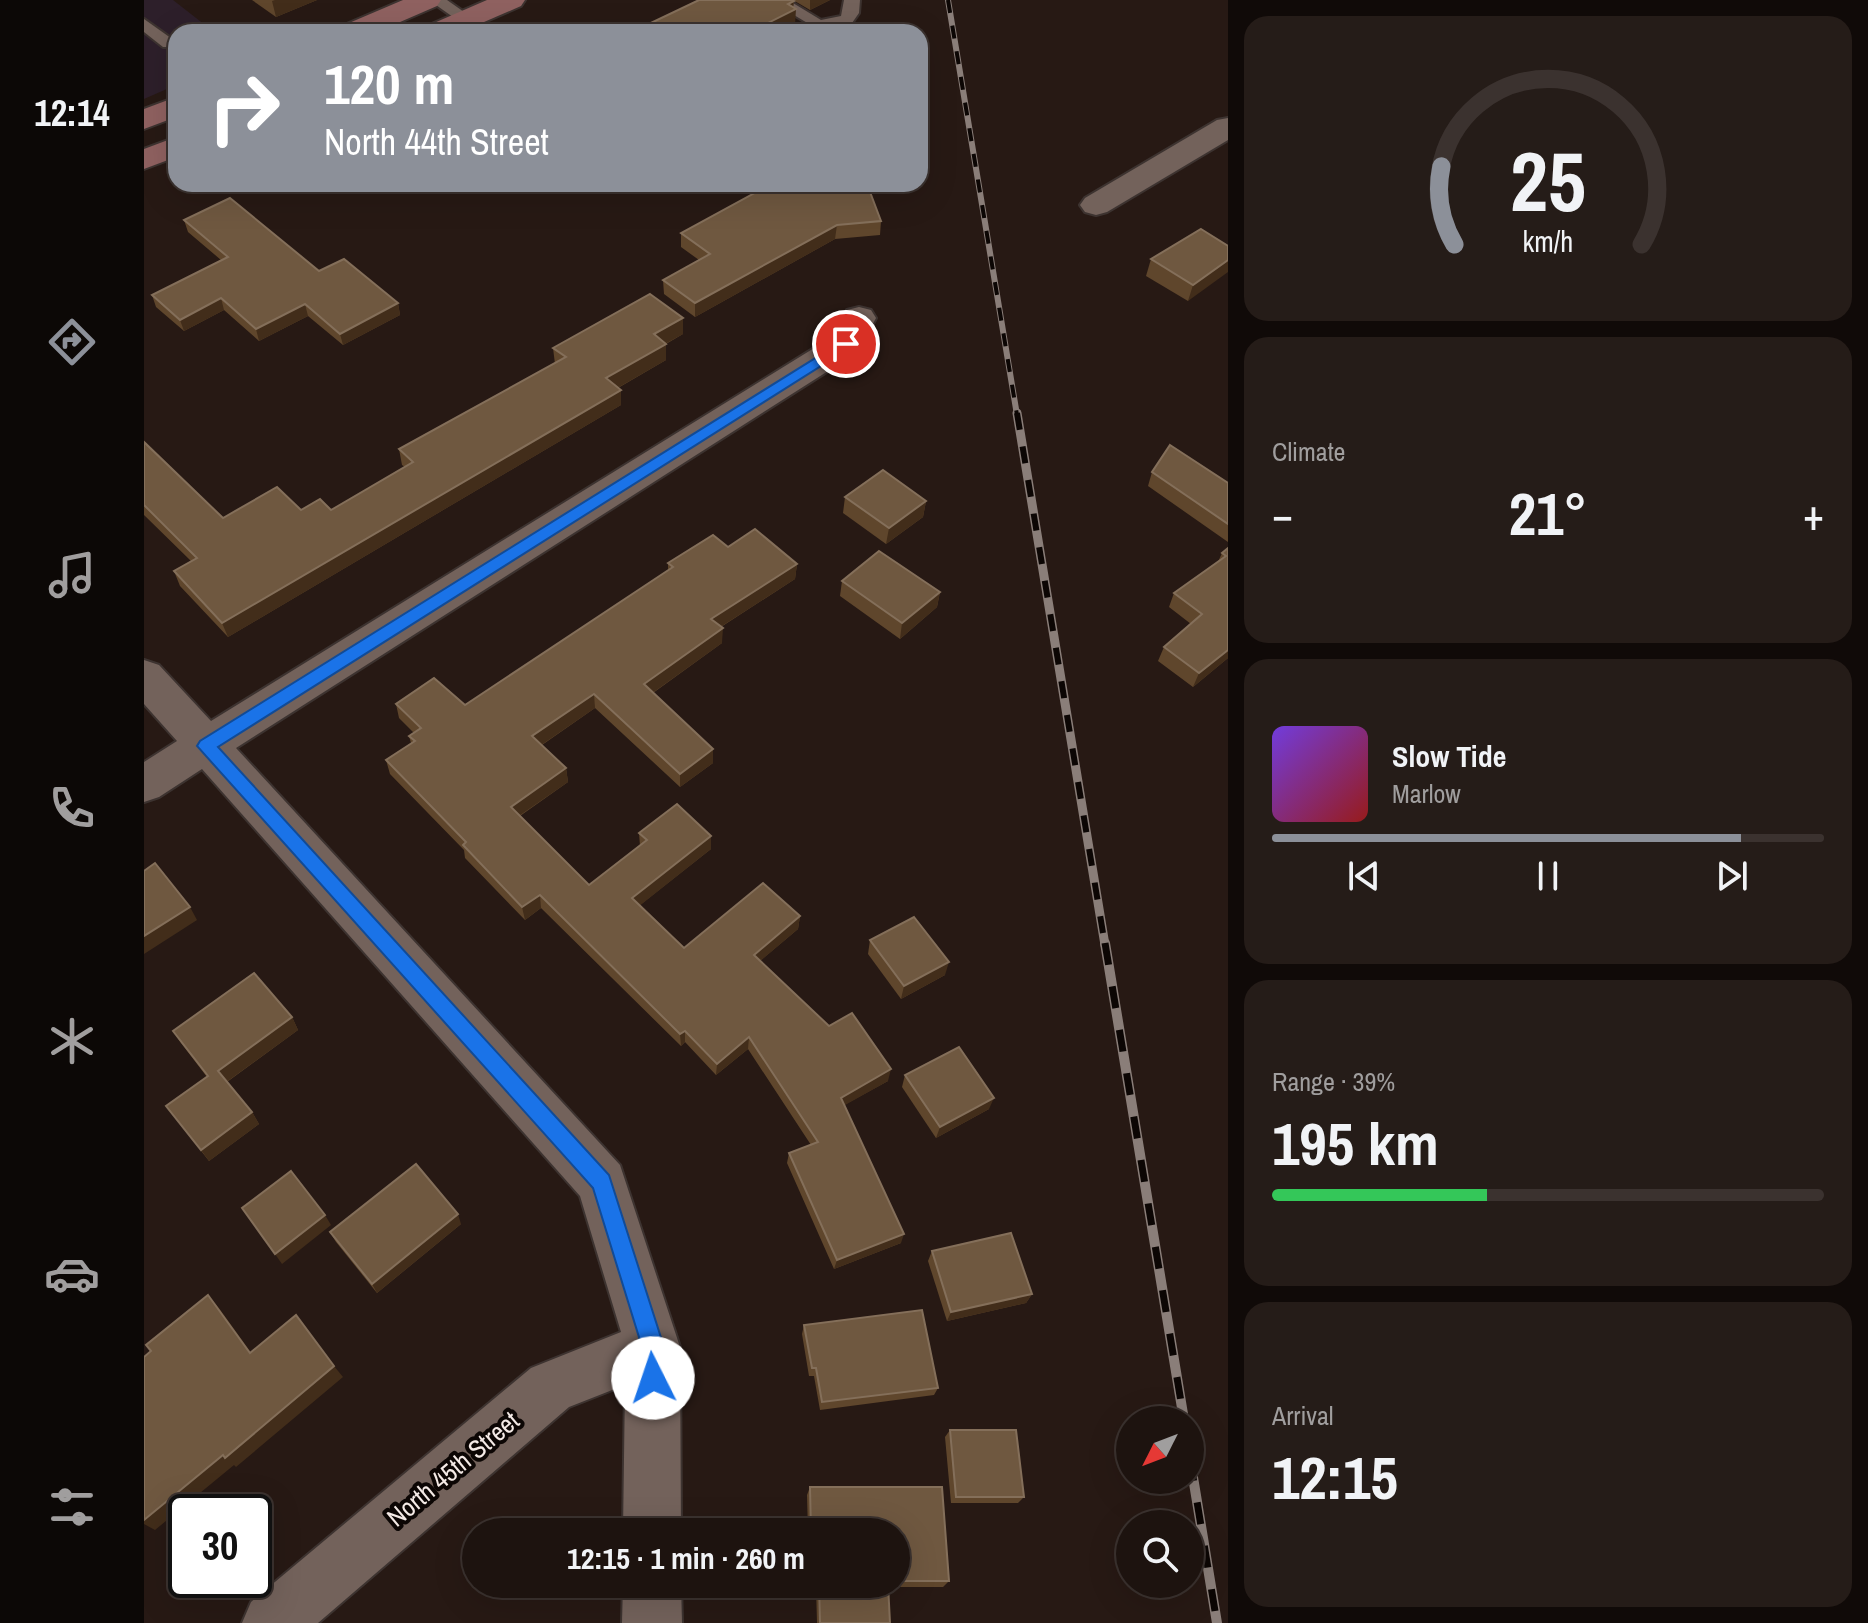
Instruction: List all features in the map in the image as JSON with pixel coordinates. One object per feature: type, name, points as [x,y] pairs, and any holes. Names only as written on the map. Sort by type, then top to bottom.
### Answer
[{"type":"main road","points":[[371,24],[427,0]]},
{"type":"main road","points":[[455,24],[511,0]]},
{"type":"main road","points":[[144,120],[168,110]]},
{"type":"main road","points":[[144,160],[168,150]]},
{"type":"street","points":[[1096,205],[1228,127]]},
{"type":"street","points":[[144,784],[846,344],[859,318]]},
{"type":"street","points":[[144,676],[602,1182],[653,1347],[652,1518]]},
{"type":"street","name":"North 45th Street","points":[[272,1623],[550,1387],[653,1347]]},
{"type":"street","points":[[652,1598],[652,1623]]},
{"type":"lane","points":[[437,0],[466,19]]},
{"type":"lane","points":[[777,0],[817,24]]},
{"type":"lane","points":[[824,24],[846,20],[851,13],[852,0]]},
{"type":"lane","points":[[144,24],[168,43]]},
{"type":"shaded area","points":[[144,0],[173,0],[204,24],[168,24],[168,88],[144,99]]},
{"type":"building","points":[[699,0],[792,0],[788,4],[796,9],[766,24],[649,24]]},
{"type":"building","points":[[756,192],[870,192],[881,221],[837,225],[695,303],[663,280],[710,254],[681,233]]},
{"type":"building","points":[[230,198],[319,271],[344,259],[398,303],[340,334],[305,304],[256,329],[221,298],[180,320],[152,295],[228,257],[184,220]]},
{"type":"building","points":[[1201,229],[1228,246],[1228,260],[1193,285],[1151,259]]},
{"type":"building","points":[[650,294],[683,318],[654,334],[666,344],[606,378],[621,390],[222,623],[174,571],[197,558],[144,505],[144,442],[223,518],[277,487],[301,510],[320,499],[331,510],[413,462],[399,449],[566,357],[553,348]]},
{"type":"building","points":[[1170,445],[1228,483],[1228,524],[1152,472]]},
{"type":"building","points":[[883,470],[926,501],[889,528],[845,497]]},
{"type":"building","points":[[755,529],[797,564],[711,619],[723,628],[644,684],[713,749],[680,774],[594,694],[532,736],[566,768],[511,807],[589,885],[647,840],[639,833],[677,804],[711,836],[632,898],[684,948],[763,883],[800,916],[754,955],[829,1026],[852,1013],[891,1069],[841,1098],[904,1234],[837,1260],[789,1153],[818,1142],[749,1037],[717,1064],[685,1031],[680,1034],[540,895],[522,907],[463,845],[466,842],[386,760],[415,741],[409,736],[421,728],[396,704],[434,678],[465,705],[673,567],[668,563],[713,535],[728,547]]},
{"type":"building","points":[[1228,548],[1228,650],[1199,673],[1164,647],[1202,614],[1174,593],[1226,556],[1222,553]]},
{"type":"building","points":[[879,551],[940,592],[902,623],[842,581]]},
{"type":"building","points":[[155,863],[190,907],[144,936],[144,871]]},
{"type":"building","points":[[914,917],[949,962],[904,986],[870,940]]},
{"type":"building","points":[[254,973],[292,1017],[218,1071],[252,1112],[201,1150],[166,1106],[208,1076],[173,1031]]},
{"type":"building","points":[[959,1047],[994,1098],[940,1127],[905,1075]]},
{"type":"building","points":[[416,1164],[458,1214],[372,1284],[330,1232]]},
{"type":"building","points":[[291,1171],[325,1215],[275,1254],[242,1208]]},
{"type":"building","points":[[1011,1233],[1032,1294],[951,1312],[932,1251]]},
{"type":"building","points":[[208,1295],[250,1353],[296,1315],[334,1366],[225,1458],[223,1455],[176,1494],[168,1494],[168,1500],[144,1520],[144,1357],[151,1351],[146,1345]]},
{"type":"building","points":[[922,1310],[938,1388],[822,1402],[804,1325]]},
{"type":"building","points":[[950,1430],[1016,1430],[1024,1497],[956,1497]]},
{"type":"building","points":[[810,1487],[942,1487],[949,1581],[910,1581],[910,1518],[811,1518]]},
{"type":"building","points":[[819,1598],[889,1598],[890,1623],[820,1623]]},
{"type":"railway","points":[[948,0],[1017,415]]},
{"type":"railway","points":[[1017,413],[1105,945]]},
{"type":"railway","points":[[1105,943],[1182,1406]]},
{"type":"railway","points":[[1196,1494],[1217,1623]]},
{"type":"route","points":[[653,1378],[653,1347],[602,1182],[206,746],[846,344]]}]
